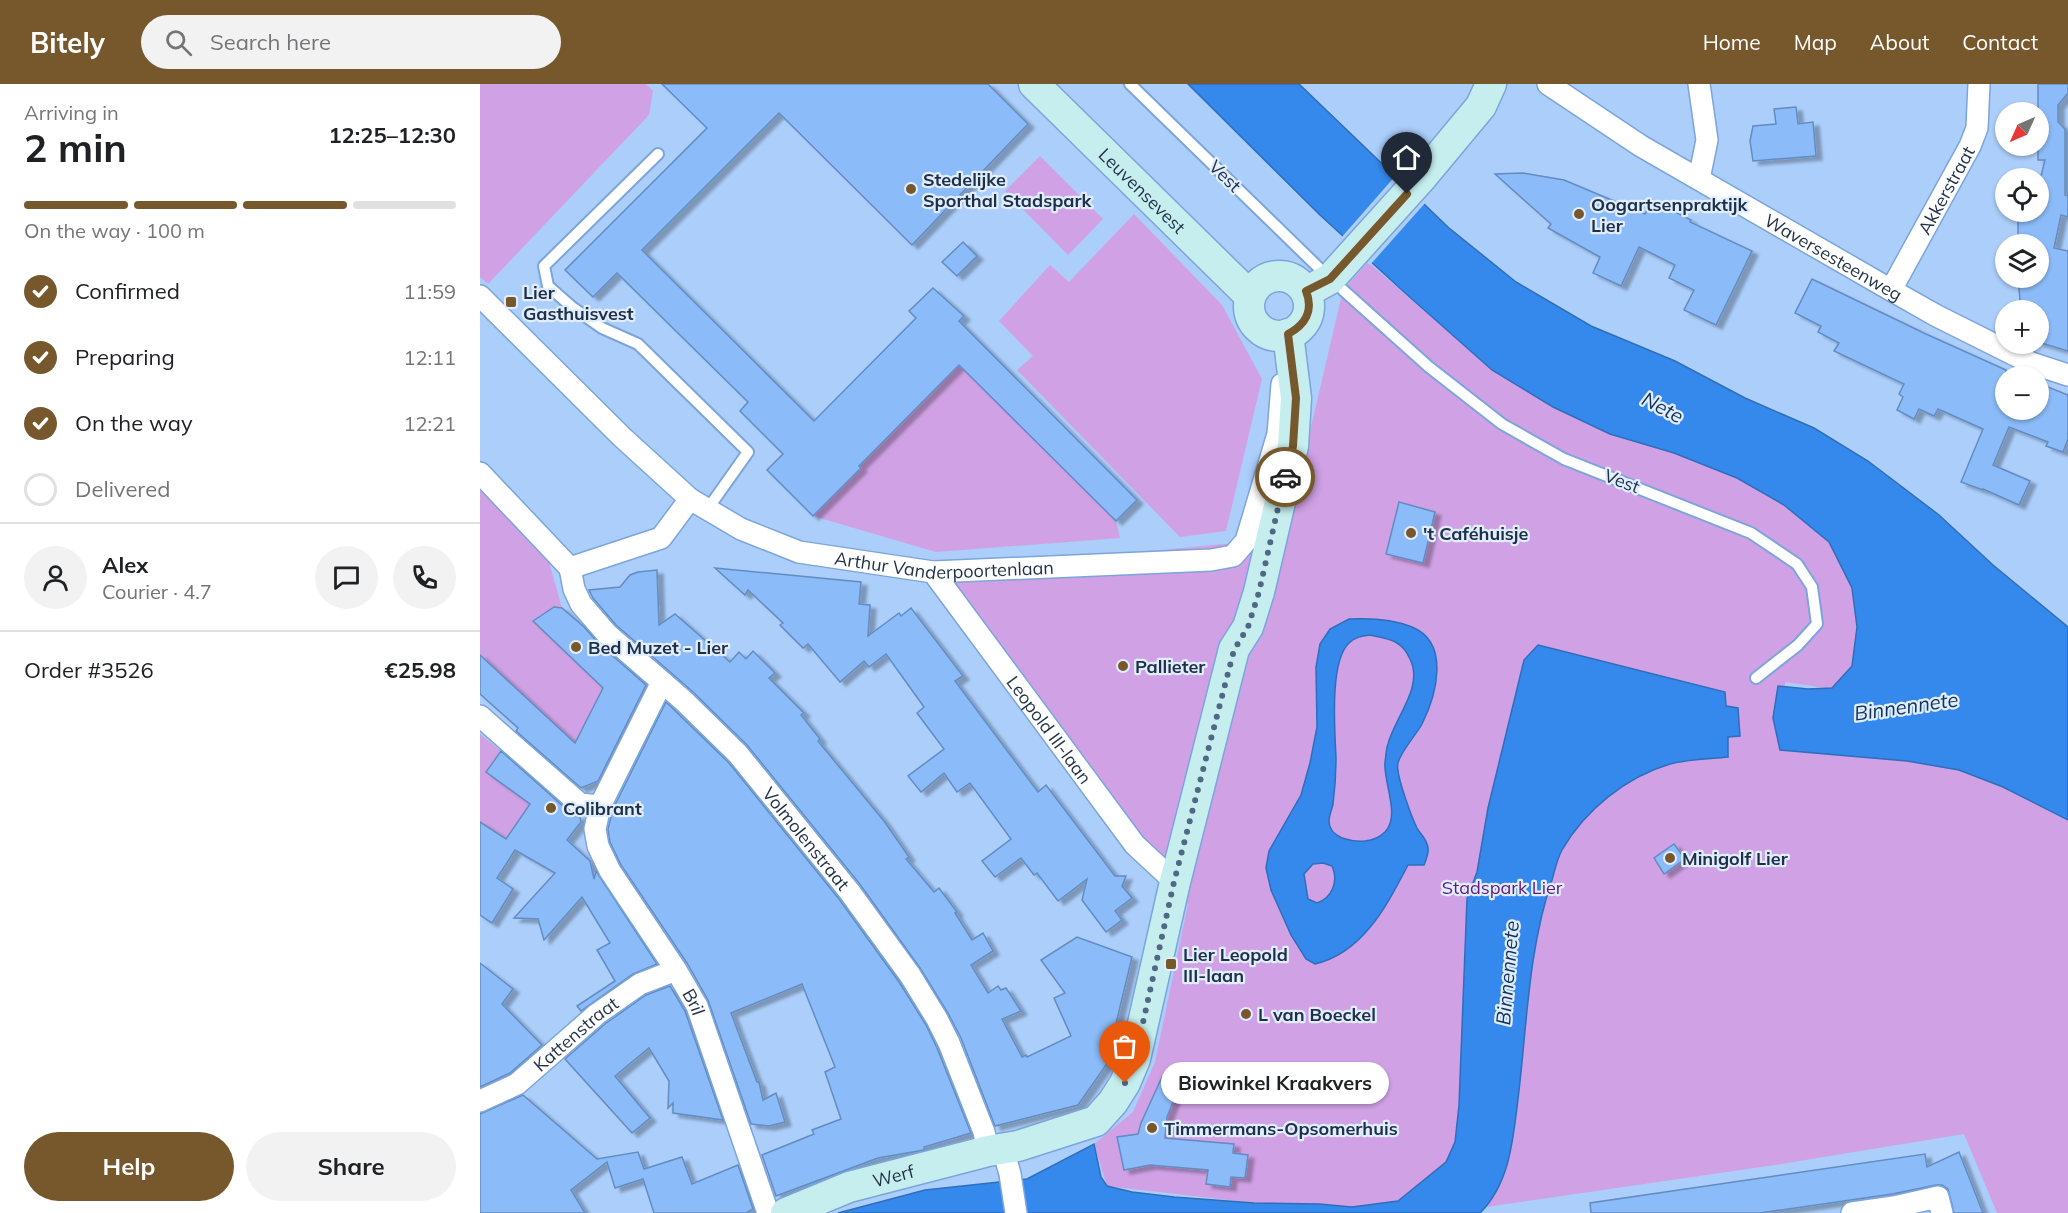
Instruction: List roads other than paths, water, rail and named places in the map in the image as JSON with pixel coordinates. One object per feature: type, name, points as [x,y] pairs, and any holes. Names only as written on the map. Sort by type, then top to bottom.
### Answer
[{"type":"street","name":"Leuvensevest","points":[[1034,84],[1250,296]]},
{"type":"street","points":[[1328,278],[1301,285],[1288,277],[1278,275],[1266,278],[1258,284],[1250,296],[1252,320],[1262,331],[1281,335],[1300,328],[1306,320],[1309,302],[1328,278],[1422,177],[1481,106],[1491,84]]},
{"type":"street","name":"Waversesteenweg","points":[[1548,84],[1641,146],[1937,316],[2031,363],[2068,375]]},
{"type":"street","points":[[1699,84],[1707,140],[1699,179]]},
{"type":"street","name":"Akkerstraat","points":[[1891,290],[1970,146],[1977,128],[1979,84]]},
{"type":"street","name":"Arthur Vanderpoortenlaan","points":[[480,296],[622,437],[698,505],[741,529],[799,552],[933,572],[1211,560],[1233,556],[1246,542],[1278,434],[1283,389],[1281,335]]},
{"type":"street","name":"Werf","points":[[786,1213],[849,1187],[1003,1162],[1096,1121],[1113,1102],[1125,1083],[1135,1059],[1174,882],[1234,650],[1248,627],[1259,592],[1293,446],[1296,398],[1281,335]]},
{"type":"street","points":[[480,473],[570,568],[661,538],[698,505]]},
{"type":"street","name":"Volmolenstraat","points":[[570,568],[574,590],[581,604],[607,634],[711,726],[753,773],[849,891],[910,975],[949,1042],[984,1132],[1003,1162],[1016,1213]]},
{"type":"street","name":"Leopold III-laan","points":[[933,572],[1135,845],[1174,882]]},
{"type":"street","name":"Bril","points":[[662,682],[600,806],[595,829],[598,846],[610,871],[676,970],[697,1006],[768,1213]]},
{"type":"street","points":[[480,716],[580,804],[600,806]]},
{"type":"street","name":"Kattenstraat","points":[[480,1101],[517,1084],[597,1014],[640,984],[676,970]]},
{"type":"street","points":[[1852,1213],[1940,1205]]},
{"type":"lane","name":"Vest","points":[[1130,84],[1328,278],[1429,367],[1502,424],[1564,459],[1751,533],[1797,564],[1812,587],[1817,624],[1798,645],[1756,678]]},
{"type":"lane","points":[[658,154],[544,266],[548,286],[572,307],[602,328],[638,344],[748,452],[698,505]]},
{"type":"water","points":[[1188,84],[1299,84],[1449,228],[1516,282],[1591,326],[1675,361],[1745,398],[1814,428],[1868,461],[1939,515],[1993,565],[2068,627],[2068,820],[2003,787],[1959,770],[1907,761],[1780,750],[1773,718],[1778,686],[1808,689],[1832,688],[1852,666],[1857,627],[1852,588],[1829,542],[1784,505],[1737,478],[1674,453],[1610,434],[1553,407],[1492,370],[1320,215]]},
{"type":"water","points":[[1349,619],[1373,619],[1405,624],[1424,635],[1432,645],[1437,671],[1432,699],[1422,724],[1402,753],[1398,763],[1399,776],[1408,806],[1427,845],[1428,852],[1424,865],[1408,865],[1372,925],[1347,950],[1315,964],[1306,959],[1291,935],[1271,890],[1266,868],[1269,851],[1301,795],[1310,763],[1317,727],[1316,667],[1320,644],[1330,629]],"holes":[[[1370,635],[1389,639],[1403,648],[1410,659],[1413,680],[1407,702],[1386,750],[1385,770],[1392,808],[1390,825],[1381,836],[1359,841],[1339,837],[1329,824],[1336,775],[1334,715],[1338,665],[1343,652],[1354,639]],[[1323,863],[1332,866],[1335,877],[1330,893],[1317,903],[1308,899],[1304,874],[1313,864]]]},
{"type":"water","name":"Binnennete","points":[[1538,645],[1725,692],[1726,706],[1738,708],[1740,736],[1728,737],[1728,757],[1670,764],[1623,786],[1582,822],[1562,850],[1544,907],[1533,961],[1512,1145],[1498,1188],[1480,1213],[838,1213],[925,1190],[1027,1179],[1094,1144],[1101,1177],[1107,1186],[1132,1192],[1254,1203],[1352,1207],[1398,1201],[1446,1162],[1455,1142],[1459,1105],[1467,899],[1477,872],[1488,808],[1524,660]]},
{"type":"place","name":"Stedelijke Sporthal Stadspark","points":[[911,189]]},
{"type":"place","name":"Oogartsenpraktijk Lier","points":[[1579,214]]},
{"type":"place","name":"Lier Gasthuisvest","points":[[511,302]]},
{"type":"place","name":"'t Caféhuisje","points":[[1411,533]]},
{"type":"place","name":"Bed Muzet - Lier","points":[[576,647]]},
{"type":"place","name":"Pallieter","points":[[1123,666]]},
{"type":"place","name":"Colibrant","points":[[551,808]]},
{"type":"place","name":"Minigolf Lier","points":[[1670,858]]},
{"type":"place","name":"Lier Leopold III-laan","points":[[1171,964]]},
{"type":"place","name":"L van Boeckel","points":[[1246,1014]]},
{"type":"place","name":"Biowinkel Kraakvers","points":[[1125,1083]]},
{"type":"place","name":"Timmermans-Opsomerhuis","points":[[1152,1128]]},
{"type":"water label","name":"Nete","points":[[1663,407]]},
{"type":"park label","name":"Stadspark Lier","points":[[1502,887]]}]
